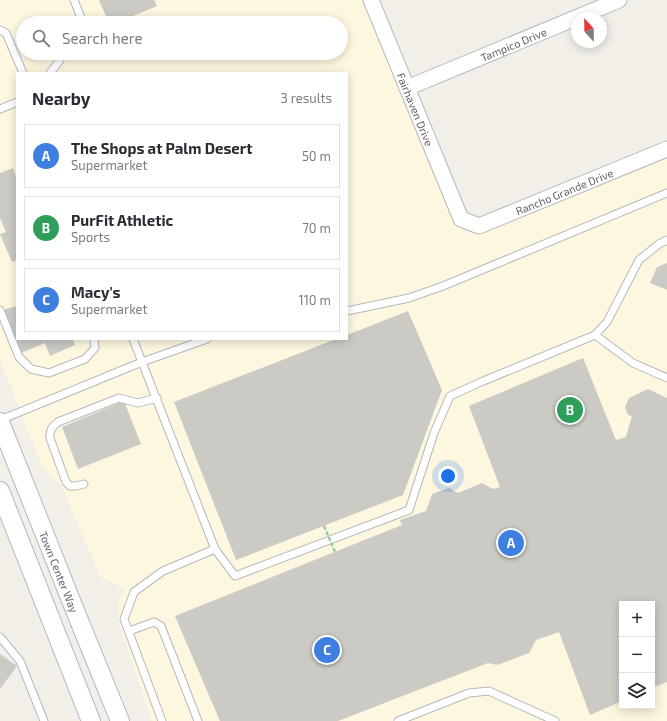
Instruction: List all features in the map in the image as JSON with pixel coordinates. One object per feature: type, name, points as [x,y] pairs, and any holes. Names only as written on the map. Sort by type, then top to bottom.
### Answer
[{"type":"street","name":"Fairhaven Drive","points":[[371,0],[461,219]]},
{"type":"street","name":"Tampico Drive","points":[[407,88],[619,0]]},
{"type":"street","name":"Rancho Grande Drive","points":[[461,219],[479,226],[667,149]]},
{"type":"street","name":"Town Center Way","points":[[0,421],[120,721]]},
{"type":"street","points":[[0,491],[91,721]]},
{"type":"lane","points":[[74,0],[80,16]]},
{"type":"lane","points":[[0,30],[6,33],[16,57]]},
{"type":"lane","points":[[17,60],[23,72]]},
{"type":"lane","points":[[51,72],[60,60]]},
{"type":"lane","points":[[0,109],[16,102]]},
{"type":"lane","points":[[348,311],[409,298],[443,286],[667,193]]},
{"type":"lane","points":[[134,340],[215,549],[235,576],[409,510],[434,433],[450,396],[595,336],[607,322],[639,260],[659,244],[667,240]]},
{"type":"lane","points":[[0,310],[19,357],[31,369],[49,373],[84,358],[95,348],[94,340]]},
{"type":"lane","points":[[595,336],[633,363],[667,378]]},
{"type":"lane","points":[[0,421],[142,362],[204,340]]},
{"type":"lane","points":[[84,484],[70,486],[66,482],[50,438],[49,433],[52,427],[58,422],[120,398],[138,403],[157,398]]},
{"type":"lane","points":[[162,721],[124,619],[134,592],[162,571],[215,549]]},
{"type":"lane","points":[[129,631],[154,622],[161,626],[198,721]]},
{"type":"lane","points":[[0,637],[20,661],[44,721]]},
{"type":"lane","points":[[398,721],[469,693],[488,691],[555,721]]},
{"type":"path","points":[[324,526],[334,552]]},
{"type":"shaded area","points":[[0,0],[370,0],[465,227],[667,144],[667,721],[152,721],[119,624],[118,605],[125,588],[100,577],[61,485],[43,469],[0,360]]},
{"type":"building","points":[[99,0],[154,0],[157,6],[133,16],[106,16]]},
{"type":"building","points":[[13,168],[16,177],[16,260],[12,262],[0,234],[6,232],[0,218],[0,173]]},
{"type":"building","points":[[667,263],[667,290],[650,283],[657,267]]},
{"type":"building","points":[[16,306],[16,340],[73,340],[75,345],[50,356],[45,343],[21,353],[3,310]]},
{"type":"building","points":[[408,311],[442,390],[403,495],[236,560],[174,402],[333,340],[348,340],[348,335]]},
{"type":"building","points":[[583,358],[616,440],[626,437],[632,416],[628,415],[625,407],[629,398],[648,389],[667,398],[667,682],[655,687],[655,601],[619,601],[619,702],[590,715],[559,632],[536,640],[529,653],[497,665],[488,663],[338,721],[220,721],[175,616],[402,525],[400,520],[426,511],[432,494],[449,488],[458,493],[482,483],[493,489],[500,487],[469,406]]},
{"type":"building","points":[[124,401],[141,444],[78,469],[62,427]]},
{"type":"building","points":[[0,654],[17,666],[0,689]]},
{"type":"place","name":"PurFit Athletic","points":[[570,410]]},
{"type":"place","name":"The Shops at Palm Desert","points":[[511,543]]},
{"type":"place","name":"Macy's","points":[[327,650]]}]
